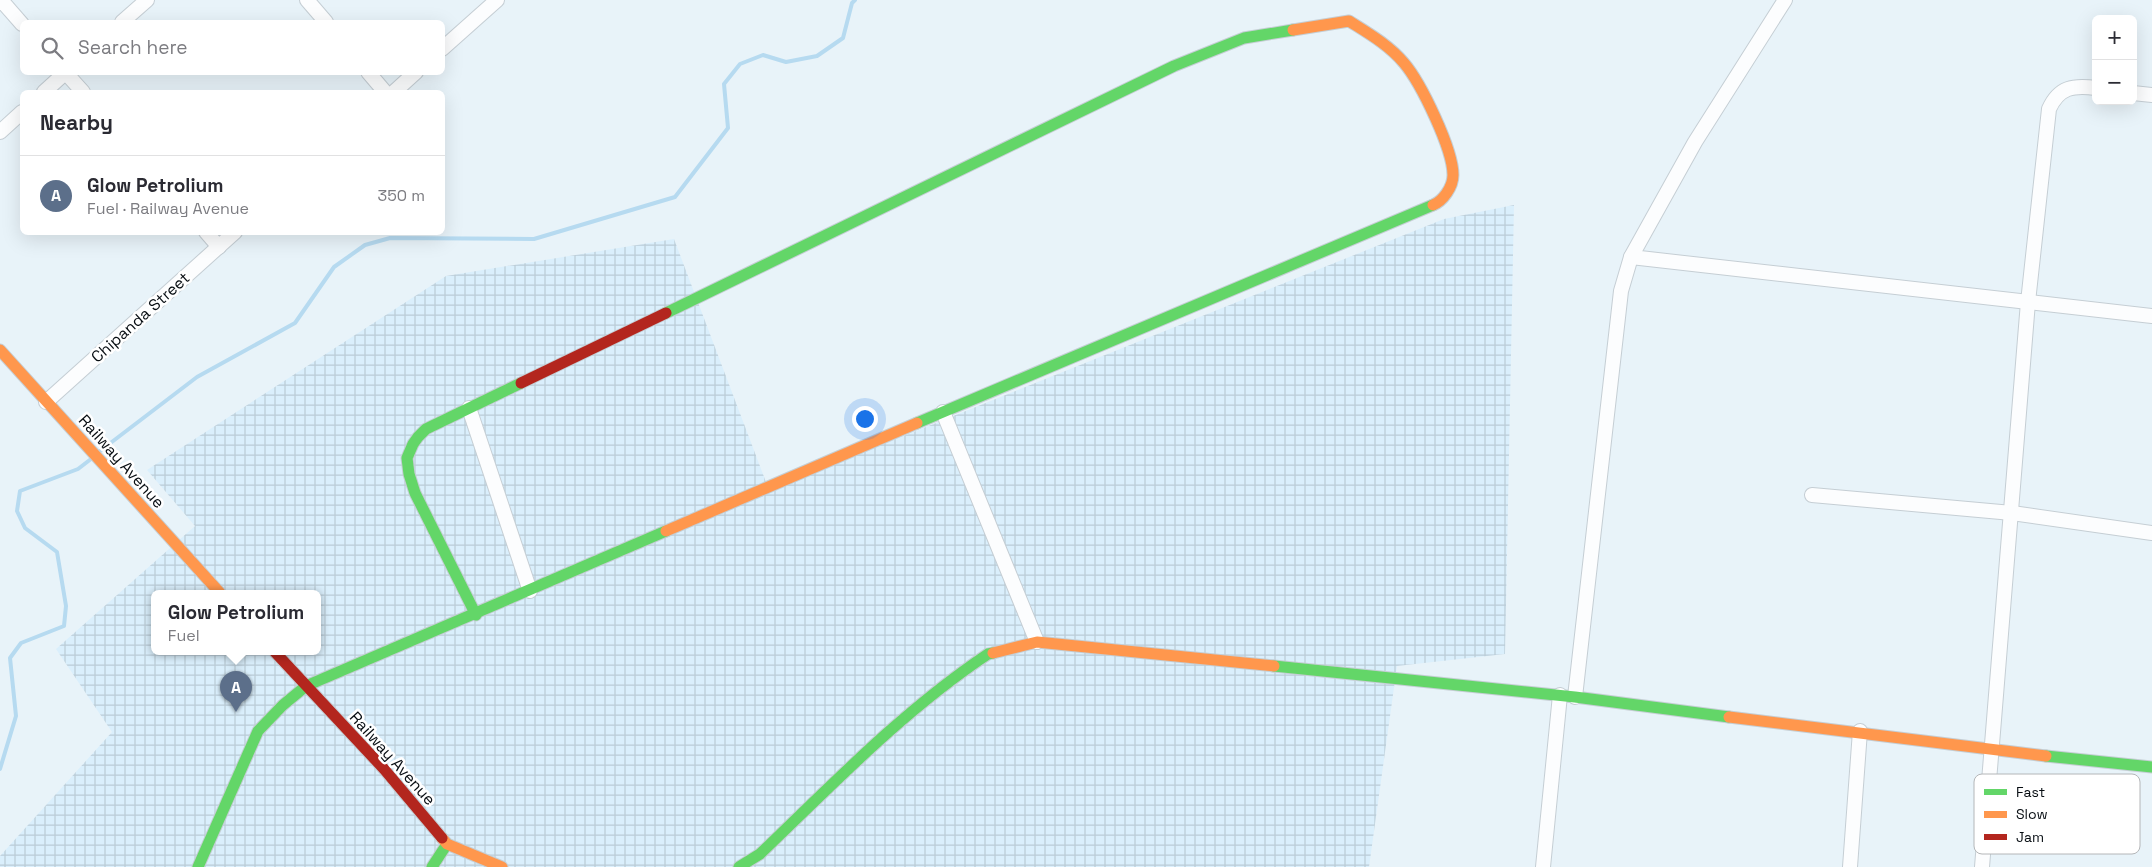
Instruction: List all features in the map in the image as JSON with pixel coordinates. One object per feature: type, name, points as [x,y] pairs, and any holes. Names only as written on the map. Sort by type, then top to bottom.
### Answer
[{"type":"street","points":[[1,0],[20,22]]},
{"type":"street","points":[[124,20],[147,0]]},
{"type":"street","points":[[307,0],[324,20]]},
{"type":"street","points":[[445,46],[497,0]]},
{"type":"street","points":[[1575,696],[1621,291],[1630,257],[1695,142],[1785,0]]},
{"type":"street","points":[[198,867],[258,731],[283,705],[306,686],[476,615],[943,412],[1436,204],[1450,190],[1453,174],[1449,156],[1423,92],[1406,64],[1381,40],[1349,21],[1244,38],[1174,66],[426,429],[414,439],[407,452],[408,474],[415,492],[476,615]]},
{"type":"street","points":[[46,90],[63,75]]},
{"type":"street","points":[[67,75],[80,90]]},
{"type":"street","points":[[371,75],[383,90]]},
{"type":"street","points":[[396,90],[413,75]]},
{"type":"street","points":[[1989,774],[2028,302],[2049,109],[2055,96],[2068,88],[2084,86],[2092,87]]},
{"type":"street","points":[[2137,93],[2152,95]]},
{"type":"street","points":[[0,132],[20,114]]},
{"type":"street","points":[[209,235],[219,247]]},
{"type":"street","name":"Chipanda Street","points":[[46,402],[232,235]]},
{"type":"street","points":[[1630,257],[2152,316]]},
{"type":"street","name":"Railway Avenue","points":[[0,350],[217,590]]},
{"type":"street","points":[[469,408],[530,591]]},
{"type":"street","points":[[943,412],[1037,642]]},
{"type":"street","points":[[1812,495],[2012,513],[2152,533]]},
{"type":"street","points":[[739,867],[760,854],[903,718],[952,678],[988,654],[1037,642],[1575,696],[1860,731],[1991,750],[2152,768]]},
{"type":"street","name":"Railway Avenue","points":[[278,655],[384,770],[447,844]]},
{"type":"street","points":[[1544,867],[1560,695]]},
{"type":"street","points":[[1850,867],[1860,731]]},
{"type":"street","points":[[432,867],[447,844],[502,867]]},
{"type":"street","points":[[1982,867],[1983,854]]},
{"type":"shaded area","points":[[1514,205],[1505,654],[1397,666],[1369,867],[0,867],[0,856],[112,732],[56,649],[195,526],[147,470],[446,276],[674,239],[769,490],[1444,219]]},
{"type":"waterway","points":[[100,451],[197,377],[295,323],[334,267],[365,245],[390,238],[534,239],[675,197],[728,128],[724,84],[740,64],[763,55],[786,62],[817,56],[843,38],[852,3],[855,0]]},
{"type":"waterway","points":[[0,769],[16,716],[10,658],[21,643],[64,626],[66,606],[57,552],[25,528],[17,511],[20,491],[78,469],[91,459]]},
{"type":"traffic: fast","points":[[666,313],[1174,66],[1244,38],[1293,30]]},
{"type":"traffic: fast","points":[[917,423],[1433,205]]},
{"type":"traffic: fast","points":[[476,615],[415,493],[409,474],[407,458],[413,444],[426,429],[521,383]]},
{"type":"traffic: fast","points":[[198,867],[258,731],[283,705],[306,686],[666,531]]},
{"type":"traffic: fast","points":[[739,867],[760,854],[898,723],[957,676],[988,654],[993,653]]},
{"type":"traffic: fast","points":[[1274,666],[1575,697],[1729,717]]},
{"type":"traffic: fast","points":[[2046,756],[2152,767]]},
{"type":"traffic: fast","points":[[432,867],[447,844]]},
{"type":"traffic: slow","points":[[1293,30],[1349,21],[1385,45],[1404,63],[1427,100],[1442,133],[1452,164],[1453,180],[1449,189],[1433,205]]},
{"type":"traffic: slow","points":[[0,350],[217,590]]},
{"type":"traffic: slow","points":[[666,531],[917,423]]},
{"type":"traffic: slow","points":[[993,653],[1037,642],[1274,666]]},
{"type":"traffic: slow","points":[[1729,717],[2046,756]]},
{"type":"traffic: slow","points":[[442,838],[447,844],[502,867]]},
{"type":"traffic: jam","points":[[521,383],[666,313]]},
{"type":"traffic: jam","points":[[278,655],[384,769],[442,838]]},
{"type":"place","name":"Glow Petrolium","points":[[236,712]]}]
